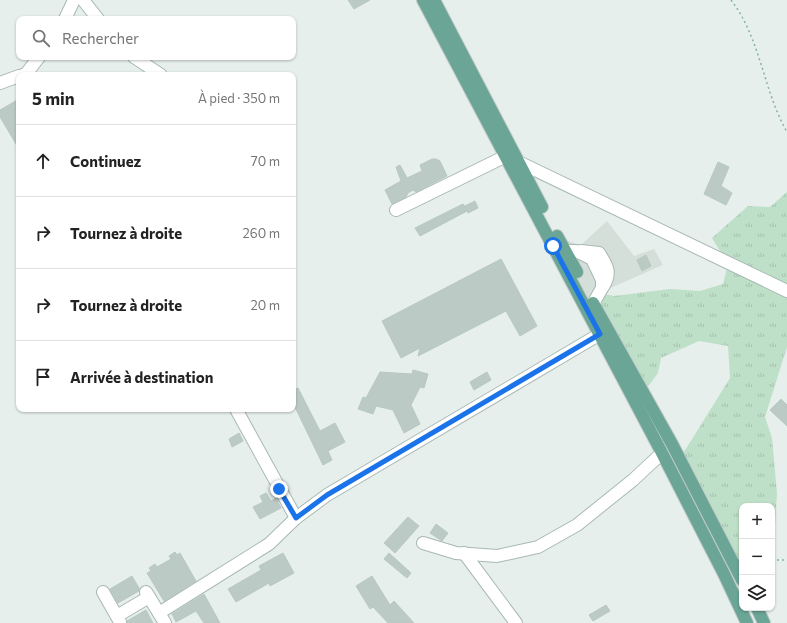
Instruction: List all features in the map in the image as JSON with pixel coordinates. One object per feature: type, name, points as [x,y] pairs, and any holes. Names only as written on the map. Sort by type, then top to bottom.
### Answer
[{"type":"main road","points":[[432,0],[430,12],[662,453],[747,623]]},
{"type":"main road","points":[[432,0],[518,161],[571,251],[593,304],[672,444],[739,575]]},
{"type":"main road","points":[[758,611],[764,623]]},
{"type":"street","points":[[66,16],[74,0]]},
{"type":"street","points":[[83,0],[96,16]]},
{"type":"street","points":[[28,72],[37,60]]},
{"type":"street","points":[[138,60],[156,72]]},
{"type":"street","points":[[0,83],[16,77]]},
{"type":"street","points":[[396,210],[506,156],[787,291]]},
{"type":"street","points":[[571,251],[592,259],[602,280],[602,288],[593,304]]},
{"type":"street","points":[[103,592],[119,620],[148,594],[162,618],[269,544],[296,518],[327,495],[600,334]]},
{"type":"street","points":[[238,412],[296,518]]},
{"type":"street","points":[[423,543],[456,553],[497,556],[538,548],[577,526],[633,480],[662,453]]},
{"type":"street","points":[[464,553],[516,623]]},
{"type":"path","points":[[731,0],[738,9],[753,38],[762,68],[782,123],[787,132]]},
{"type":"path","points":[[775,560],[787,560]]},
{"type":"shaded area","points":[[607,221],[634,256],[654,249],[663,265],[599,293],[590,308],[552,236],[581,245]]},
{"type":"green space","points":[[787,192],[787,347],[765,417],[772,438],[777,493],[775,526],[775,503],[739,503],[739,568],[728,574],[674,468],[730,378],[728,346],[699,341],[661,358],[658,373],[638,400],[590,308],[599,293],[614,296],[670,289],[700,291],[723,284],[728,264],[712,238],[748,206],[770,207]]},
{"type":"building","points":[[348,0],[370,0],[354,9]]},
{"type":"building","points":[[16,101],[16,144],[0,117],[0,110]]},
{"type":"building","points":[[432,159],[440,161],[447,176],[416,192],[413,190],[408,193],[406,197],[392,204],[385,190],[401,181],[396,167],[400,165],[407,178],[422,171],[420,165]]},
{"type":"building","points":[[718,162],[729,167],[721,186],[732,193],[726,205],[704,194]]},
{"type":"building","points":[[475,201],[478,208],[468,213],[467,211],[420,236],[415,228],[463,204],[465,206]]},
{"type":"building","points":[[646,255],[651,266],[642,271],[637,260]]},
{"type":"building","points":[[501,259],[537,326],[520,336],[506,311],[418,356],[420,348],[401,358],[382,321]]},
{"type":"building","points":[[413,370],[428,374],[424,388],[420,387],[411,405],[420,424],[404,433],[393,410],[376,406],[373,414],[358,409],[363,397],[366,398],[380,372],[412,374]]},
{"type":"building","points":[[487,372],[491,380],[474,390],[470,382]]},
{"type":"building","points":[[298,388],[320,431],[335,423],[345,442],[328,451],[332,460],[323,465],[296,409],[296,389]]},
{"type":"building","points":[[781,399],[787,405],[787,426],[770,410]]},
{"type":"building","points":[[239,433],[243,441],[232,447],[229,439]]},
{"type":"building","points":[[266,493],[271,501],[276,498],[281,508],[260,519],[253,507],[263,502],[260,496]]},
{"type":"building","points":[[408,517],[419,526],[395,553],[384,543]]},
{"type":"building","points":[[436,524],[448,533],[442,541],[430,533]]},
{"type":"building","points":[[175,552],[177,555],[180,553],[196,581],[164,601],[147,573],[151,571],[149,568],[155,564],[157,567],[171,559],[169,556]]},
{"type":"building","points":[[283,553],[294,573],[270,586],[269,583],[236,602],[228,589],[261,570],[259,566]]},
{"type":"building","points":[[389,553],[411,573],[407,578],[384,559]]},
{"type":"building","points":[[132,576],[139,588],[139,591],[118,603],[110,589]]},
{"type":"building","points":[[372,576],[390,605],[394,601],[414,623],[388,623],[373,607],[370,609],[356,586]]},
{"type":"building","points":[[204,594],[220,623],[204,623],[196,611],[176,622],[172,614]]},
{"type":"building","points":[[606,605],[610,611],[593,621],[589,615]]},
{"type":"building","points":[[146,610],[153,623],[127,623],[127,621]]},
{"type":"route","points":[[279,489],[296,518],[327,495],[600,334],[553,246]]}]
